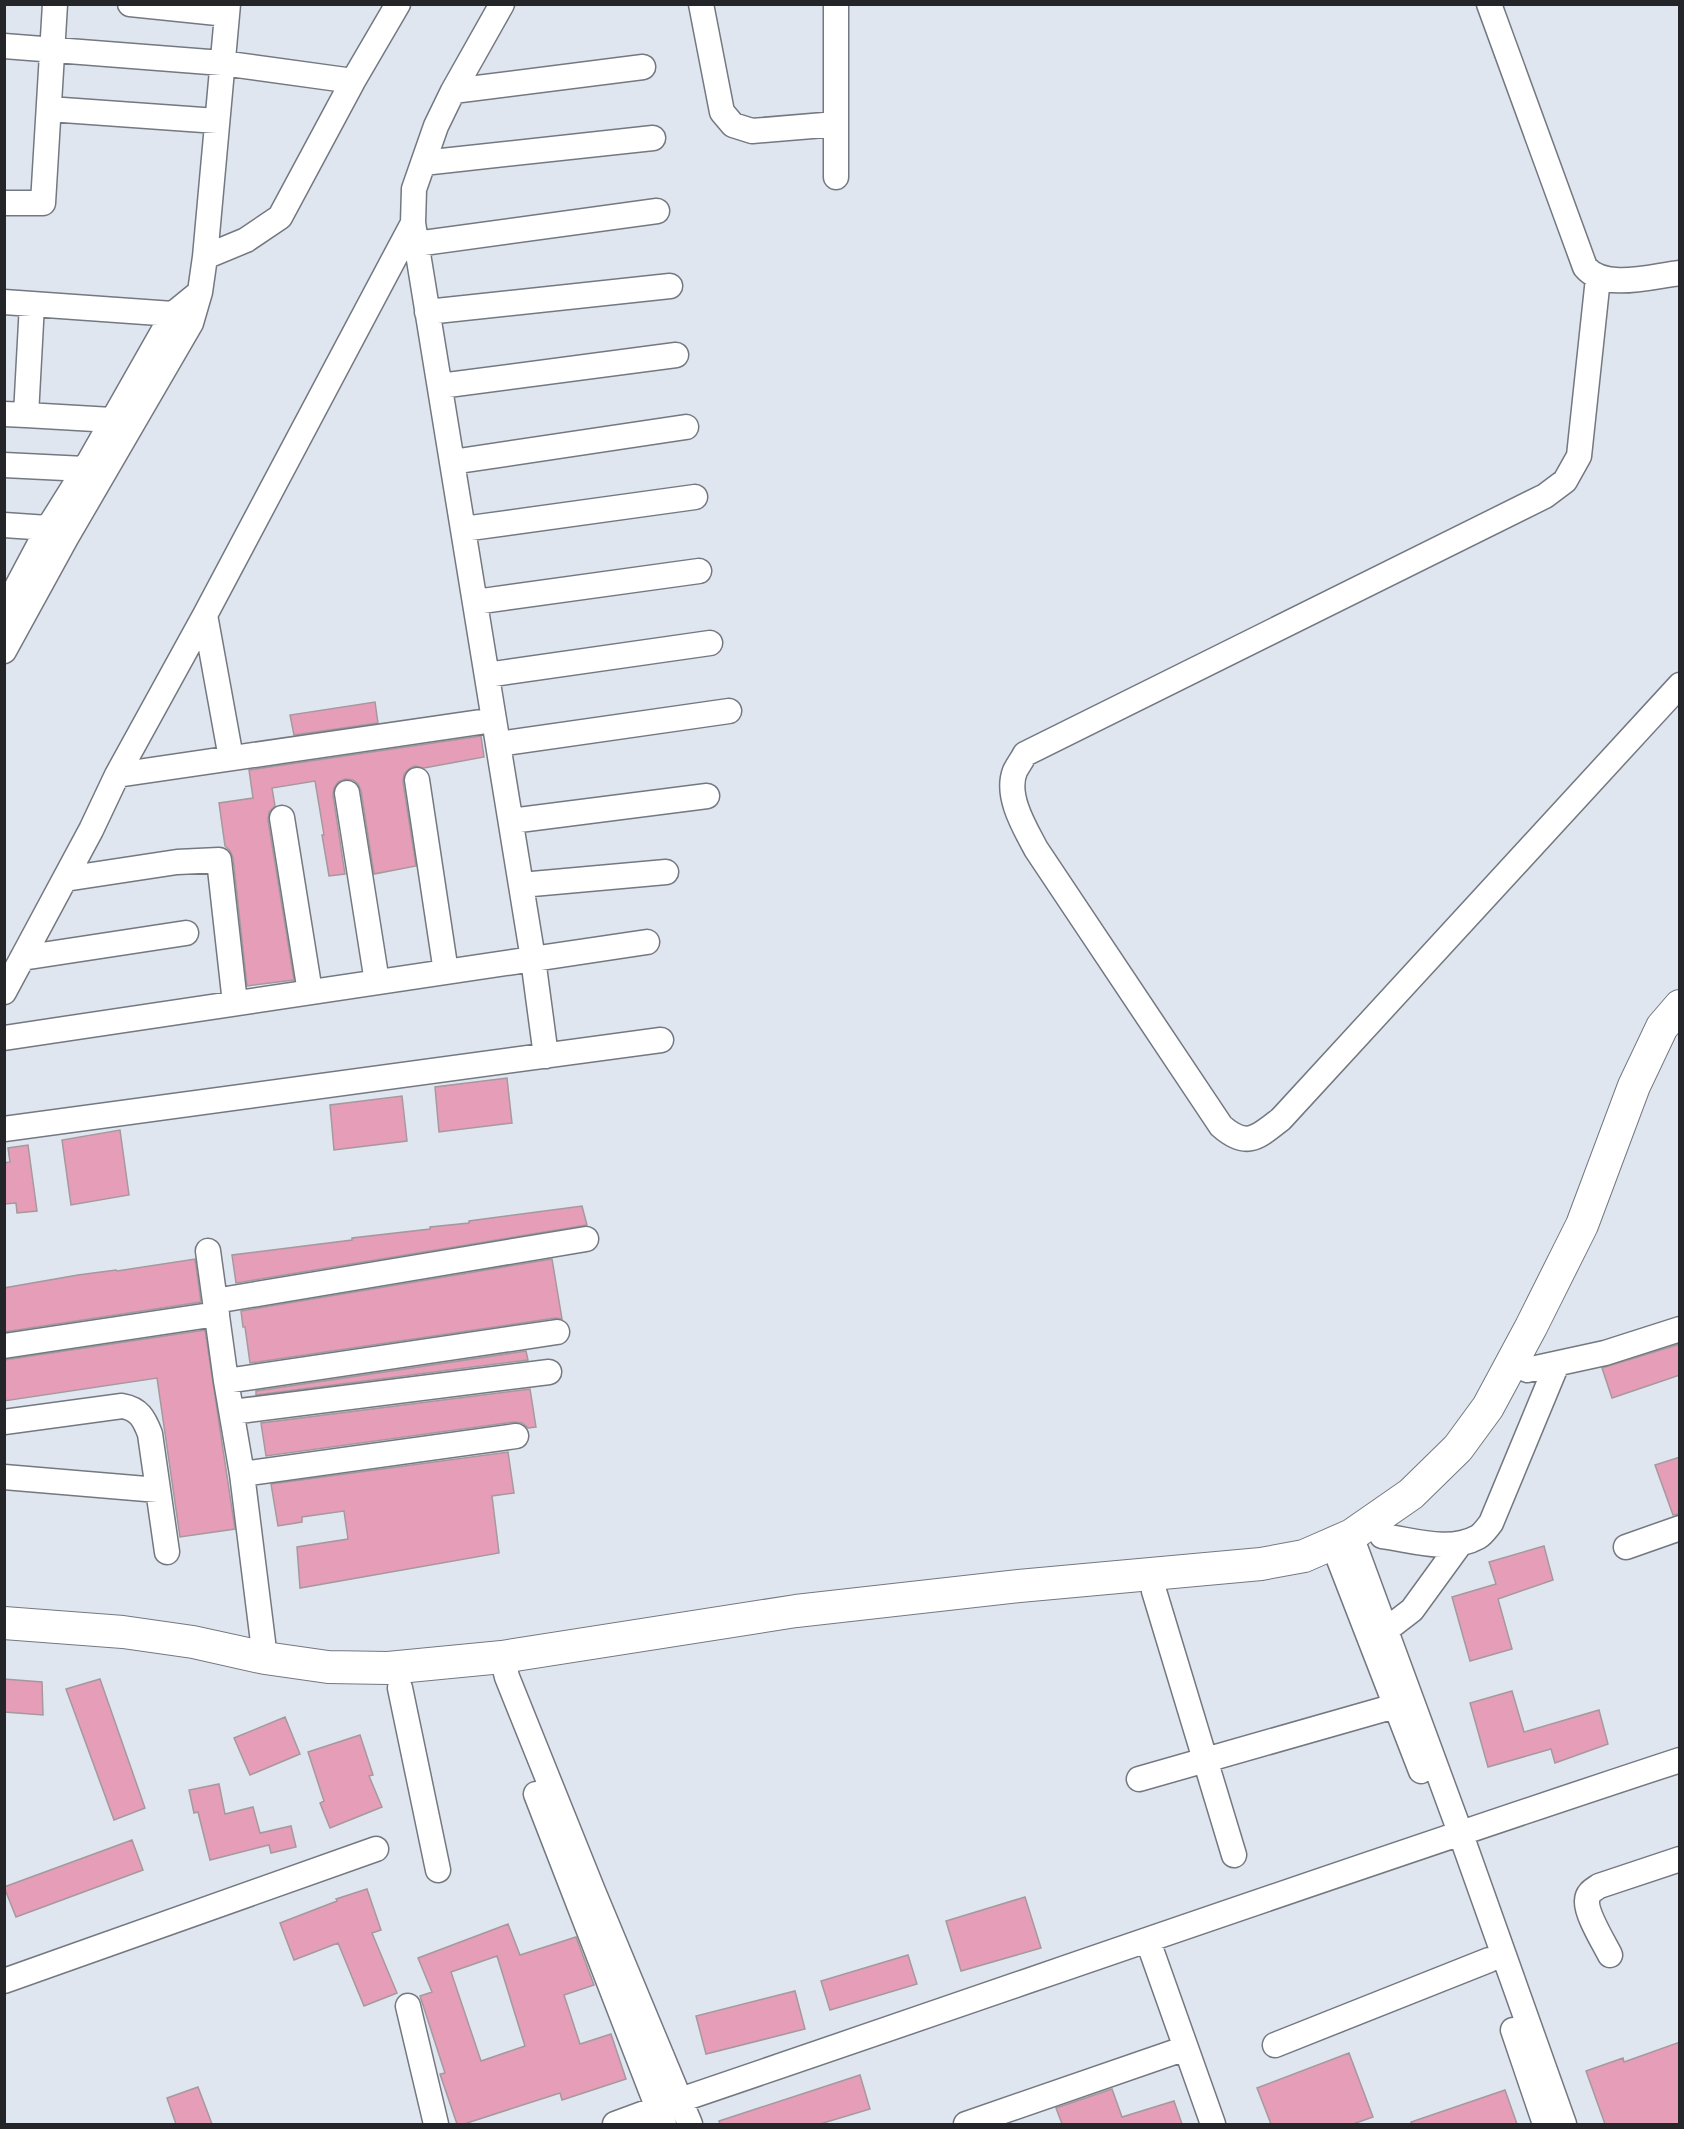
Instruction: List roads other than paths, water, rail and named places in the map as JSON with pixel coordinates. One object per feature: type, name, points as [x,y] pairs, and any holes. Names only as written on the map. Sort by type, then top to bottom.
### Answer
[{"type":"main road","points":[[4,1641],[119,1650],[189,1660],[327,1686],[400,1688],[796,1611],[1019,1586],[1261,1564],[1352,1546],[1411,1494],[1458,1448],[1488,1407],[1532,1327],[1582,1225],[1634,1086],[1662,1027],[1680,1006]]},
{"type":"main road","points":[[4,1623],[123,1632],[193,1642],[265,1658],[328,1667],[497,1668],[1019,1603],[1263,1582],[1309,1573],[1352,1546],[1422,1508],[1469,1459],[1502,1414],[1599,1231],[1650,1094],[1680,1036]]},
{"type":"street","points":[[4,203],[43,203],[54,4]]},
{"type":"street","points":[[205,258],[246,240],[280,217],[353,81],[398,4]]},
{"type":"street","points":[[502,4],[436,126],[414,189],[415,233],[533,959],[546,1056]]},
{"type":"street","points":[[701,4],[722,112],[733,125],[752,131],[836,124]]},
{"type":"street","points":[[836,4],[836,177]]},
{"type":"street","points":[[1489,4],[1585,267],[1597,286],[1579,456],[1565,481],[1535,501],[1025,754],[1014,773],[1013,790],[1019,818],[1036,849],[1221,1126],[1234,1137],[1250,1139],[1263,1133],[1281,1119],[1680,685]]},
{"type":"street","points":[[4,651],[66,538],[191,323],[200,292],[227,9],[146,5]]},
{"type":"street","points":[[4,46],[222,63],[353,81]]},
{"type":"street","points":[[453,91],[643,67]]},
{"type":"street","points":[[49,109],[217,121]]},
{"type":"street","points":[[423,163],[653,138]]},
{"type":"street","points":[[415,233],[657,211]]},
{"type":"street","points":[[4,992],[65,879],[117,775],[415,233]]},
{"type":"street","points":[[1597,286],[1611,281],[1680,273]]},
{"type":"street","points":[[428,312],[670,286]]},
{"type":"street","points":[[4,611],[48,528],[173,314],[200,292]]},
{"type":"street","points":[[4,302],[173,314]]},
{"type":"street","points":[[32,304],[15,415],[112,420]]},
{"type":"street","points":[[440,386],[676,355]]},
{"type":"street","points":[[452,462],[686,427]]},
{"type":"street","points":[[4,465],[85,468]]},
{"type":"street","points":[[463,529],[695,497]]},
{"type":"street","points":[[4,525],[48,528]]},
{"type":"street","points":[[475,602],[699,571]]},
{"type":"street","points":[[205,615],[231,758]]},
{"type":"street","points":[[487,675],[710,643]]},
{"type":"street","points":[[498,744],[729,711]]},
{"type":"street","points":[[117,775],[494,720]]},
{"type":"street","points":[[417,780],[446,972]]},
{"type":"street","points":[[347,793],[377,982]]},
{"type":"street","points":[[511,821],[707,796]]},
{"type":"street","points":[[282,818],[310,992]]},
{"type":"street","points":[[65,879],[177,862],[219,860],[235,1004]]},
{"type":"street","points":[[521,885],[666,872]]},
{"type":"street","points":[[22,958],[186,933]]},
{"type":"street","points":[[4,1038],[648,942]]},
{"type":"street","points":[[4,1129],[661,1040]]},
{"type":"street","points":[[4,1346],[586,1239]]},
{"type":"street","points":[[208,1251],[226,1381],[243,1474],[265,1658]]},
{"type":"street","points":[[1527,1370],[1605,1353],[1680,1329]]},
{"type":"street","points":[[226,1381],[557,1332]]},
{"type":"street","points":[[1352,1546],[1460,1544],[1479,1536],[1491,1523],[1557,1364]]},
{"type":"street","points":[[232,1412],[549,1372]]},
{"type":"street","points":[[4,1422],[122,1406],[135,1409],[145,1421],[150,1434],[167,1552]]},
{"type":"street","points":[[243,1474],[516,1436]]},
{"type":"street","points":[[4,1477],[158,1490]]},
{"type":"street","points":[[1626,1547],[1680,1528]]},
{"type":"street","points":[[1386,1630],[1412,1610],[1460,1544]]},
{"type":"street","points":[[1352,1546],[1386,1630],[1453,1834],[1489,1960],[1545,2124]]},
{"type":"street","points":[[1352,1546],[1395,1706],[1453,1834],[1564,2124]]},
{"type":"street","points":[[1154,1590],[1234,1855]]},
{"type":"street","points":[[497,1668],[690,2124]]},
{"type":"street","points":[[497,1668],[508,1724],[661,2117]]},
{"type":"street","points":[[400,1688],[438,1870]]},
{"type":"street","points":[[1139,1779],[1395,1706]]},
{"type":"street","points":[[615,2124],[661,2117],[680,2100],[1148,1941],[1453,1834],[1680,1760]]},
{"type":"street","points":[[4,1981],[376,1849]]},
{"type":"street","points":[[1610,1955],[1588,1909],[1587,1899],[1590,1892],[1680,1859]]},
{"type":"street","points":[[1148,1941],[1213,2124]]},
{"type":"street","points":[[1275,2045],[1489,1960]]},
{"type":"street","points":[[408,2006],[436,2124]]},
{"type":"street","points":[[966,2124],[1186,2048]]}]
